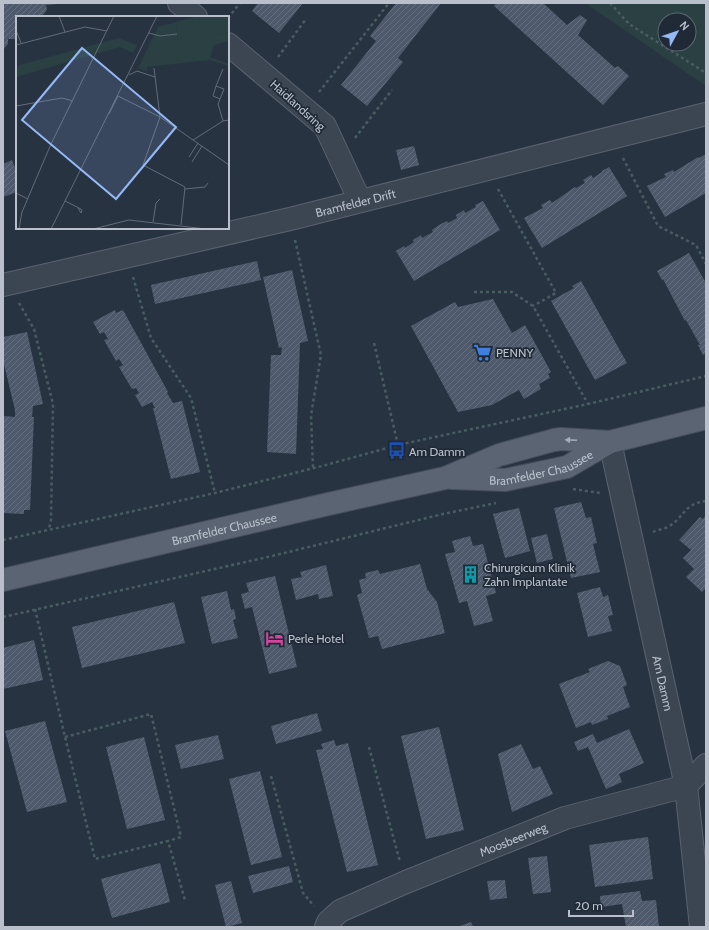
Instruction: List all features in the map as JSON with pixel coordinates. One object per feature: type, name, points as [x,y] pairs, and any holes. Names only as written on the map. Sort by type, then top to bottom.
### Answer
[{"type":"main road","name":"Bramfelder Chaussee","points":[[445,478],[505,480],[561,469],[610,442],[706,418]]},
{"type":"main road","name":"Bramfelder Chaussee","points":[[3,580],[317,506],[445,478],[499,455],[554,440],[561,439],[610,442]]},
{"type":"street","points":[[179,3],[195,16]]},
{"type":"street","name":"Haidlandsring","points":[[229,45],[325,126],[360,202]]},
{"type":"street","name":"Bramfelder Drift","points":[[5,285],[360,202],[706,114]]},
{"type":"street","name":"Am Damm","points":[[610,442],[686,786],[701,927]]},
{"type":"street","points":[[686,786],[706,765]]},
{"type":"street","name":"Moosbeerweg","points":[[327,924],[340,911],[406,882],[565,818],[686,786]]},
{"type":"path","points":[[229,17],[240,3]]},
{"type":"path","points":[[305,110],[389,3]]},
{"type":"path","points":[[610,3],[629,24],[706,74]]},
{"type":"path","points":[[264,75],[306,19]]},
{"type":"path","points":[[334,146],[355,138],[392,90]]},
{"type":"path","points":[[612,138],[658,226],[696,245],[706,264]]},
{"type":"path","points":[[487,170],[556,293],[533,306]]},
{"type":"path","points":[[290,219],[321,355],[311,415],[313,468]]},
{"type":"path","points":[[127,257],[151,338],[191,398],[216,493]]},
{"type":"path","points":[[5,285],[34,329],[53,404],[51,520],[49,529]]},
{"type":"path","points":[[474,292],[512,292],[533,306],[588,404]]},
{"type":"path","points":[[374,343],[398,445]]},
{"type":"path","points":[[3,540],[216,493],[398,445],[588,404],[706,376]]},
{"type":"path","points":[[570,488],[602,493]]},
{"type":"path","points":[[653,532],[666,528],[690,506],[697,502],[706,502]]},
{"type":"path","points":[[3,617],[265,558],[443,514],[496,503]]},
{"type":"path","points":[[36,609],[65,737],[95,859],[181,837],[151,714],[65,737]]},
{"type":"path","points":[[369,747],[406,882]]},
{"type":"path","points":[[271,776],[303,893],[327,924]]},
{"type":"path","points":[[168,841],[185,900]]},
{"type":"green space","points":[[585,3],[706,3],[706,86]]},
{"type":"building","points":[[3,3],[57,3],[46,5],[47,10],[42,16],[16,16],[16,39],[8,39],[8,44],[3,50]]},
{"type":"building","points":[[258,3],[303,3],[279,33],[252,11]]},
{"type":"building","points":[[396,3],[441,3],[398,58],[403,62],[367,106],[341,85],[376,41],[370,36]]},
{"type":"building","points":[[496,3],[543,3],[567,25],[580,15],[587,20],[578,35],[615,68],[618,66],[629,76],[603,105],[494,6]]},
{"type":"building","points":[[414,146],[419,165],[401,170],[396,150]]},
{"type":"building","points":[[706,154],[706,193],[665,217],[647,186],[666,177],[664,174],[673,170],[674,172],[698,157],[699,158]]},
{"type":"building","points":[[12,160],[16,170],[16,192],[3,197],[3,164]]},
{"type":"building","points":[[609,167],[627,196],[542,248],[524,218],[543,208],[541,205],[550,200],[552,203],[575,187],[576,188],[585,183],[583,180],[591,175],[593,178]]},
{"type":"building","points":[[483,201],[500,230],[414,281],[396,251],[404,246],[405,248],[421,235],[422,238],[433,232],[432,230],[439,225],[447,221],[448,223],[457,218],[456,215],[464,210],[465,213]]},
{"type":"building","points":[[689,253],[706,283],[706,353],[703,355],[698,345],[700,345],[657,271]]},
{"type":"building","points":[[257,261],[261,280],[155,304],[151,285]]},
{"type":"building","points":[[292,270],[308,341],[300,343],[296,454],[267,452],[271,355],[281,355],[282,347],[279,348],[263,277]]},
{"type":"building","points":[[581,281],[627,363],[595,380],[551,301],[574,288],[572,286]]},
{"type":"building","name":"PENNY","points":[[493,299],[512,333],[525,325],[551,372],[548,374],[550,378],[539,384],[541,389],[524,399],[519,390],[492,405],[458,412],[411,326],[455,302],[458,307]]},
{"type":"building","points":[[115,310],[116,313],[123,310],[173,403],[182,401],[200,472],[171,479],[153,408],[155,408],[152,402],[142,407],[135,395],[139,393],[136,388],[132,389],[119,367],[123,365],[119,359],[116,361],[104,340],[108,339],[104,332],[100,334],[93,322]]},
{"type":"building","points":[[27,332],[43,404],[33,406],[32,417],[34,417],[30,510],[24,510],[24,514],[3,513],[4,416],[15,417],[15,410],[3,360],[3,337]]},
{"type":"building","points":[[581,502],[586,518],[591,517],[597,543],[593,544],[600,572],[571,578],[554,508]]},
{"type":"building","points":[[519,508],[530,551],[505,558],[493,514]]},
{"type":"building","points":[[706,515],[706,588],[702,592],[686,577],[694,569],[683,558],[691,550],[679,540],[700,517],[703,519]]},
{"type":"building","points":[[547,534],[553,559],[537,563],[531,538]]},
{"type":"building","name":"Chirurgicum Klinik Zahn Implantate","points":[[470,536],[473,546],[483,544],[496,593],[486,596],[493,621],[474,626],[467,601],[459,603],[445,554],[455,552],[452,541]]},
{"type":"building","points":[[420,564],[427,589],[437,602],[445,633],[382,649],[378,636],[369,638],[357,595],[362,593],[359,580],[366,578],[365,573],[378,570],[380,574]]},
{"type":"building","points":[[326,565],[333,596],[319,599],[318,594],[296,600],[291,579],[302,577],[300,572]]},
{"type":"building","name":"Perle Hotel","points":[[275,576],[297,667],[269,674],[252,607],[245,609],[241,594],[249,592],[246,583]]},
{"type":"building","points":[[600,587],[603,597],[608,595],[613,615],[608,616],[612,631],[588,637],[577,593]]},
{"type":"building","points":[[227,591],[231,610],[234,609],[236,619],[233,620],[238,638],[212,644],[201,597]]},
{"type":"building","points":[[174,602],[185,643],[82,668],[72,627]]},
{"type":"building","points":[[34,640],[43,680],[3,689],[3,648]]},
{"type":"building","points":[[608,661],[620,666],[627,685],[623,687],[630,707],[607,716],[608,719],[592,725],[591,722],[576,728],[559,684],[590,672],[588,669]]},
{"type":"building","points":[[317,713],[322,731],[276,744],[271,726]]},
{"type":"building","points":[[45,721],[67,802],[27,812],[5,731]]},
{"type":"building","points":[[439,727],[464,830],[426,839],[401,736]]},
{"type":"building","points":[[629,729],[644,763],[619,774],[622,782],[606,789],[588,747],[578,751],[574,742],[593,734],[597,743]]},
{"type":"building","points":[[218,735],[224,759],[181,769],[175,745]]},
{"type":"building","points":[[144,737],[165,820],[127,829],[106,747]]},
{"type":"building","points":[[334,740],[336,746],[348,743],[378,865],[347,872],[316,750],[323,749],[321,744]]},
{"type":"building","points":[[521,744],[533,769],[540,766],[553,794],[512,812],[498,754]]},
{"type":"building","points":[[260,771],[282,857],[251,865],[229,779]]},
{"type":"building","points":[[648,837],[653,879],[595,887],[589,845]]},
{"type":"building","points":[[547,856],[551,892],[533,894],[528,858]]},
{"type":"building","points":[[160,863],[170,902],[112,918],[101,879]]},
{"type":"building","points":[[289,866],[293,882],[253,893],[248,876]]},
{"type":"building","points":[[505,880],[507,898],[490,900],[487,881]]},
{"type":"building","points":[[231,881],[242,923],[226,927],[215,885]]},
{"type":"building","points":[[640,891],[642,901],[656,900],[659,927],[626,927],[622,904],[601,907],[600,896]]},
{"type":"building","points":[[471,922],[473,927],[457,927]]},
{"type":"place","name":"PENNY","points":[[483,352]]},
{"type":"place","name":"Am Damm","points":[[396,451]]},
{"type":"place","name":"Chirurgicum Klinik Zahn Implantate","points":[[471,574]]},
{"type":"place","name":"Perle Hotel","points":[[275,638]]}]
